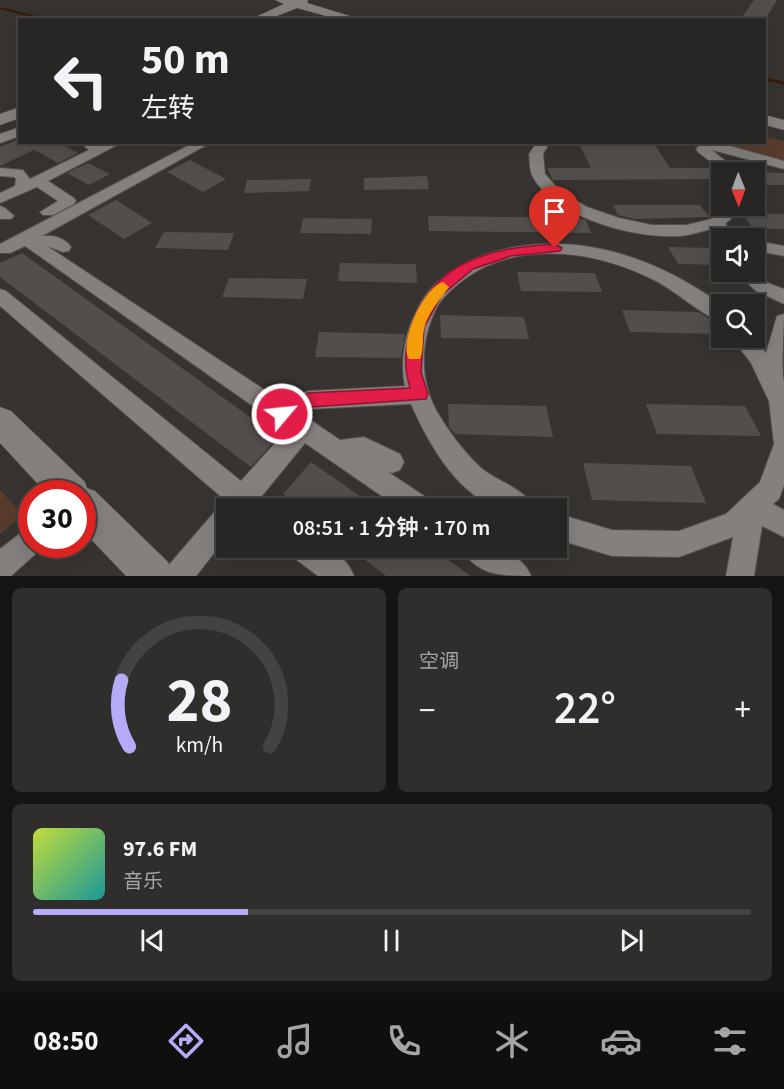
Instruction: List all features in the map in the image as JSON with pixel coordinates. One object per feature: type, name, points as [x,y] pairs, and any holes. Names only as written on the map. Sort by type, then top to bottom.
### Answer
[{"type":"street","points":[[281,0],[300,2],[351,18]]},
{"type":"street","points":[[260,18],[300,2]]},
{"type":"street","points":[[0,120],[18,113]]},
{"type":"street","points":[[766,120],[784,125]]},
{"type":"street","points":[[0,139],[18,132]]},
{"type":"street","points":[[88,144],[98,151]]},
{"type":"street","points":[[0,200],[113,144]]},
{"type":"street","points":[[2,243],[69,201],[180,144]]},
{"type":"street","points":[[26,240],[202,144]]},
{"type":"street","points":[[543,144],[536,155],[538,172],[552,191],[575,207],[606,221],[642,229],[678,231],[715,224],[731,216]]},
{"type":"street","points":[[695,144],[708,151],[721,162]]},
{"type":"street","points":[[706,144],[784,165]]},
{"type":"street","points":[[0,172],[18,173],[23,179],[22,189]]},
{"type":"street","points":[[38,181],[69,201]]},
{"type":"street","points":[[715,224],[720,228]]},
{"type":"street","points":[[26,240],[405,498]]},
{"type":"street","points":[[2,243],[52,240],[63,247]]},
{"type":"street","points":[[505,498],[471,475],[430,423],[420,394],[413,372],[416,327],[436,291],[469,266],[509,252],[555,248],[605,254],[648,268],[690,291],[711,307]]},
{"type":"street","points":[[765,248],[784,251]]},
{"type":"street","points":[[756,282],[784,297]]},
{"type":"street","points":[[0,296],[228,498]]},
{"type":"street","points":[[784,321],[777,384],[784,441]]},
{"type":"street","points":[[750,348],[777,384]]},
{"type":"street","points":[[282,414],[308,400],[420,394]]},
{"type":"street","points":[[0,421],[58,480]]},
{"type":"street","points":[[249,498],[303,428]]},
{"type":"street","points":[[336,451],[364,448],[392,462]]},
{"type":"street","points":[[567,529],[612,543],[679,544],[734,524],[770,490],[784,448]]},
{"type":"street","points":[[752,507],[784,524]]},
{"type":"street","points":[[741,576],[752,507]]},
{"type":"street","points":[[96,518],[154,576]]},
{"type":"street","points":[[178,576],[216,535]]},
{"type":"street","points":[[0,567],[18,552]]},
{"type":"street","points":[[317,558],[340,576]]},
{"type":"street","points":[[491,558],[517,576]]},
{"type":"shaded area","points":[[766,136],[784,141],[784,162],[715,144],[766,144]]},
{"type":"shaded area","points":[[0,490],[18,510],[18,519],[0,534]]},
{"type":"building","points":[[754,0],[777,0],[766,18],[741,18]]},
{"type":"building","points":[[18,140],[18,144],[61,144],[78,153],[58,163],[34,150],[0,166],[0,147]]},
{"type":"building","points":[[579,144],[654,144],[670,168],[711,168],[711,179],[553,180],[547,168],[591,168]]},
{"type":"building","points":[[190,160],[226,179],[203,192],[167,172]]},
{"type":"building","points":[[88,163],[110,174],[89,185],[67,173]]},
{"type":"building","points":[[765,172],[784,173],[784,185],[765,185]]},
{"type":"building","points":[[427,176],[429,189],[364,190],[364,178]]},
{"type":"building","points":[[311,179],[309,191],[244,193],[247,180]]},
{"type":"building","points":[[116,200],[152,223],[124,239],[88,215]]},
{"type":"building","points":[[613,205],[700,205],[709,217],[635,219],[618,215]]},
{"type":"building","points":[[784,214],[784,229],[752,228],[744,216]]},
{"type":"building","points":[[428,216],[579,218],[586,220],[591,233],[429,231]]},
{"type":"building","points":[[303,218],[372,219],[371,234],[300,233]]},
{"type":"building","points":[[164,232],[234,233],[228,250],[155,248]]},
{"type":"building","points":[[668,247],[711,248],[711,265],[678,264]]},
{"type":"building","points":[[22,253],[278,437],[251,467],[0,277],[0,263]]},
{"type":"building","points":[[340,263],[416,264],[417,283],[338,281]]},
{"type":"building","points":[[517,272],[595,273],[602,292],[521,291]]},
{"type":"building","points":[[229,278],[307,279],[303,299],[222,297]]},
{"type":"building","points":[[622,310],[698,312],[711,321],[711,334],[630,332]]},
{"type":"building","points":[[440,315],[524,317],[529,339],[441,338]]},
{"type":"building","points":[[319,332],[405,334],[401,358],[315,357]]},
{"type":"building","points":[[448,404],[546,406],[553,437],[455,434],[449,427]]},
{"type":"building","points":[[646,404],[745,406],[761,436],[657,434]]},
{"type":"building","points":[[311,462],[363,498],[288,498],[283,494]]},
{"type":"building","points":[[583,463],[691,466],[706,503],[592,500]]},
{"type":"building","points":[[363,558],[445,558],[471,576],[386,576]]},
{"type":"waterway","points":[[0,8],[40,18]]},
{"type":"waterway","points":[[766,79],[784,83]]},
{"type":"slow traffic","points":[[414,354],[416,327],[436,291],[443,287]]},
{"type":"route","points":[[282,414],[308,400],[420,394],[413,372],[416,327],[436,291],[469,266],[509,252],[555,248]]}]
